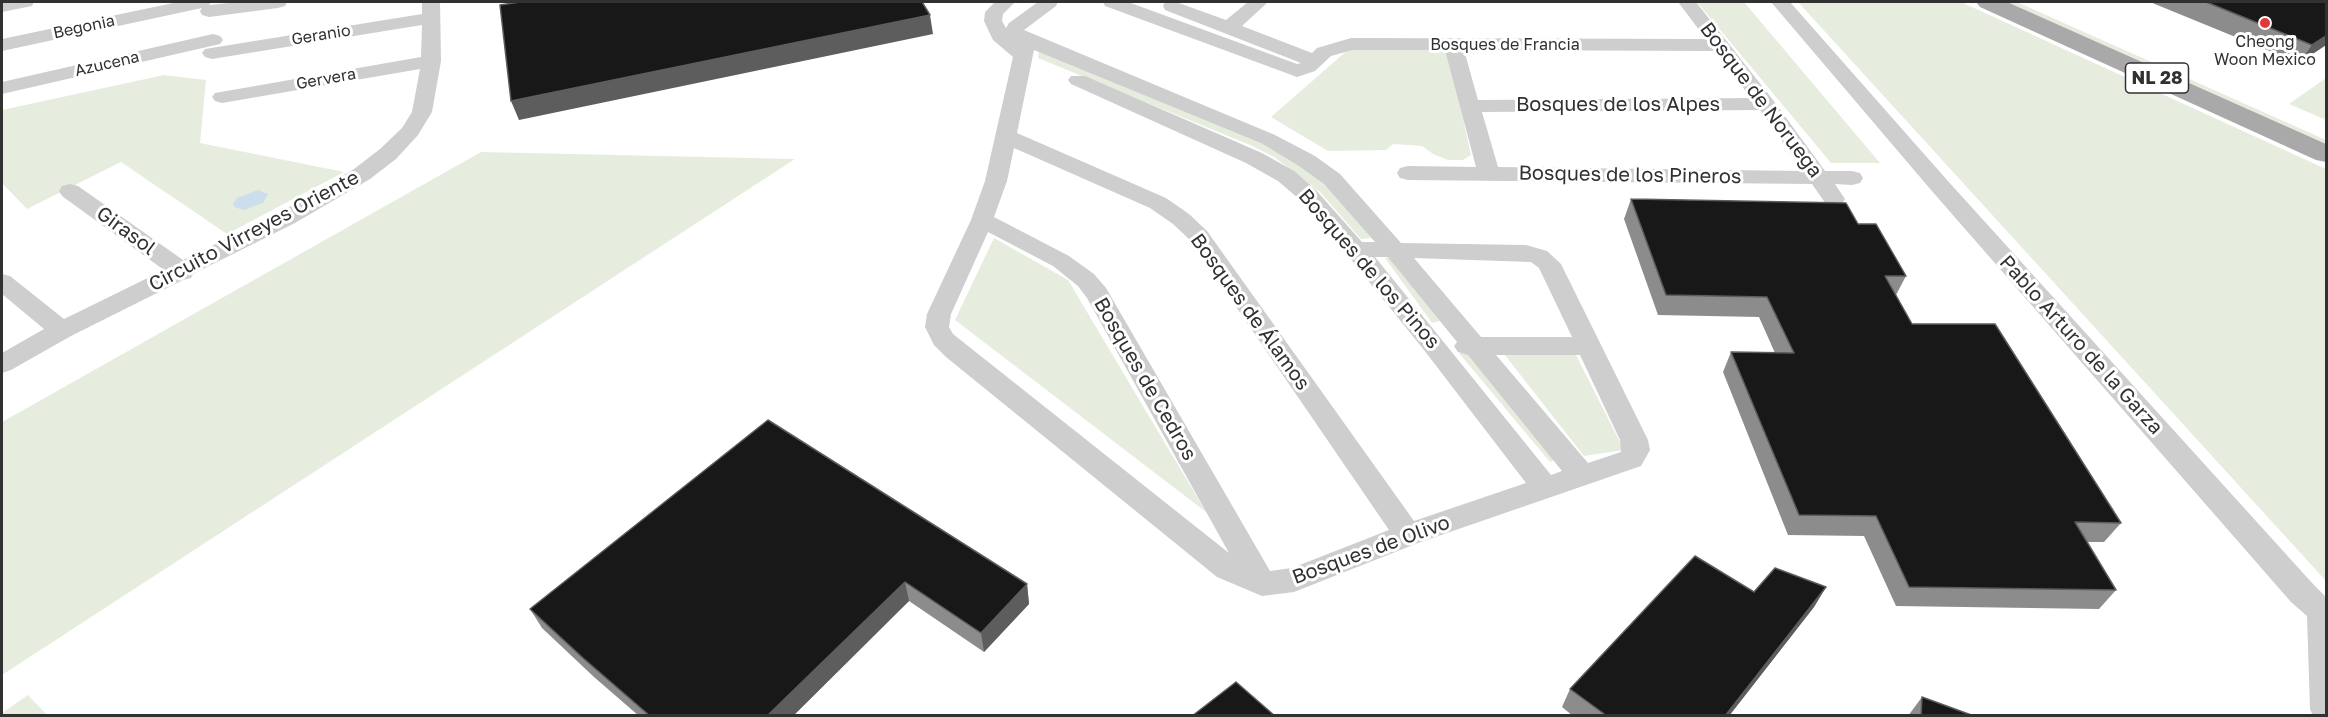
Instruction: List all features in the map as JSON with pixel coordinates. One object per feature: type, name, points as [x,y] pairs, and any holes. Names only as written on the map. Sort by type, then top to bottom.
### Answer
[{"type":"main road","name":"NL 28","points":[[1988,2],[2326,154]]},
{"type":"main road","name":"NL 28","points":[[2031,2],[2326,130]]},
{"type":"street","points":[[2,6],[25,2]]},
{"type":"street","name":"Begonia","points":[[2,45],[206,6],[278,2]]},
{"type":"street","name":"Bosques de los Pinos","points":[[1006,2],[994,12],[993,21],[1000,36],[1021,42],[1285,147],[1332,179],[1396,250],[1582,475]]},
{"type":"street","points":[[1049,2],[1019,22],[1021,42],[1007,137],[996,181],[982,220],[939,314],[937,327],[943,339],[955,351],[1227,568],[1262,584]]},
{"type":"street","points":[[1160,2],[1315,61]]},
{"type":"street","points":[[1229,27],[1259,2]]},
{"type":"street","name":"Bosque de Noruega","points":[[1687,2],[1766,104],[1834,199]]},
{"type":"street","name":"Pablo Arturo de la Garza","points":[[1780,2],[1939,185],[2302,593],[2324,613],[2326,709]]},
{"type":"street","name":"Bosques de Francia","points":[[1126,4],[1297,71],[1315,61],[1324,52],[1351,44],[1721,45]]},
{"type":"street","name":"Geranio","points":[[212,46],[430,10]]},
{"type":"street","name":"Circuito Virreyes Oriente","points":[[2,364],[62,330],[183,272],[287,218],[362,174],[388,154],[411,130],[422,112],[431,61],[430,10]]},
{"type":"street","name":"Bosques de los Pinos","points":[[1021,42],[1254,158],[1278,171],[1307,194],[1433,344],[1545,488]]},
{"type":"street","points":[[1453,45],[1489,174]]},
{"type":"street","name":"Azucena","points":[[2,88],[212,46]]},
{"type":"street","name":"Gervera","points":[[222,97],[431,61]]},
{"type":"street","name":"Bosques de los Alpes","points":[[1470,106],[1766,104]]},
{"type":"street","name":"Bosques de Álamos","points":[[1007,137],[1158,202],[1181,219],[1198,236],[1408,534]]},
{"type":"street","name":"Bosques de los Pineros","points":[[1408,173],[1852,178]]},
{"type":"street","name":"Girasol","points":[[70,191],[183,272]]},
{"type":"street","name":"Bosques de Cedros","points":[[982,220],[1061,261],[1086,280],[1097,294],[1262,584]]},
{"type":"street","name":"Bosques de Olivo","points":[[1262,584],[1294,580],[1408,534],[1624,463],[1631,459],[1636,450],[1634,440],[1549,264],[1539,256],[1526,253],[1354,249]]},
{"type":"street","points":[[2,282],[62,330]]},
{"type":"street","points":[[1433,344],[1477,347],[1587,346]]},
{"type":"shaded area","points":[[1697,2],[1744,2],[1880,163],[1831,163]]},
{"type":"shaded area","points":[[1798,2],[1961,2],[2326,169],[2326,581]]},
{"type":"shaded area","points":[[2001,2],[2017,2],[2326,140],[2326,147]]},
{"type":"shaded area","points":[[1447,47],[1471,155],[1463,160],[1448,160],[1433,154],[1422,146],[1393,144],[1386,150],[1328,151],[1271,117],[1350,48]]},
{"type":"shaded area","points":[[1039,51],[1256,139],[1310,171],[1344,203],[1371,238],[1361,239],[1320,192],[1274,157],[1038,58]]},
{"type":"shaded area","points":[[164,75],[206,80],[200,143],[344,172],[227,234],[121,162],[27,209],[2,183],[2,110]]},
{"type":"shaded area","points":[[2326,78],[2326,120],[2289,104]]},
{"type":"shaded area","points":[[481,152],[795,159],[2,675],[2,422]]},
{"type":"shaded area","points":[[994,238],[1068,280],[1206,512],[955,320]]},
{"type":"shaded area","points":[[1393,256],[1443,320],[1432,323],[1385,258]]},
{"type":"shaded area","points":[[1574,351],[1624,450],[1584,456],[1504,354]]},
{"type":"shaded area","points":[[1468,352],[1560,458],[1550,462],[1459,353]]},
{"type":"shaded area","points":[[28,695],[47,715],[2,715],[2,713]]},
{"type":"water","points":[[258,190],[268,194],[263,203],[244,210],[234,207],[233,204],[237,198]]},
{"type":"building","points":[[520,2],[922,2],[930,15],[511,101],[500,5]]},
{"type":"building","points":[[2206,2],[2326,2],[2326,36],[2312,45]]},
{"type":"building","points":[[1631,199],[1846,203],[1858,224],[1876,224],[1906,276],[1885,276],[1912,324],[1995,324],[2121,523],[2075,522],[2116,590],[1909,587],[1876,516],[1799,515],[1731,352],[1794,353],[1767,297],[1666,295]]},
{"type":"building","points":[[768,420],[1027,584],[981,633],[905,582],[767,716],[650,716],[530,609]]},
{"type":"building","points":[[1695,556],[1754,592],[1775,568],[1826,587],[1725,716],[1607,716],[1570,689]]},
{"type":"building","points":[[1236,682],[1275,716],[1192,716]]},
{"type":"building","points":[[1922,697],[1974,716],[1921,716]]},
{"type":"place","name":"Cheong Woon Mexico","points":[[2265,23]]}]
